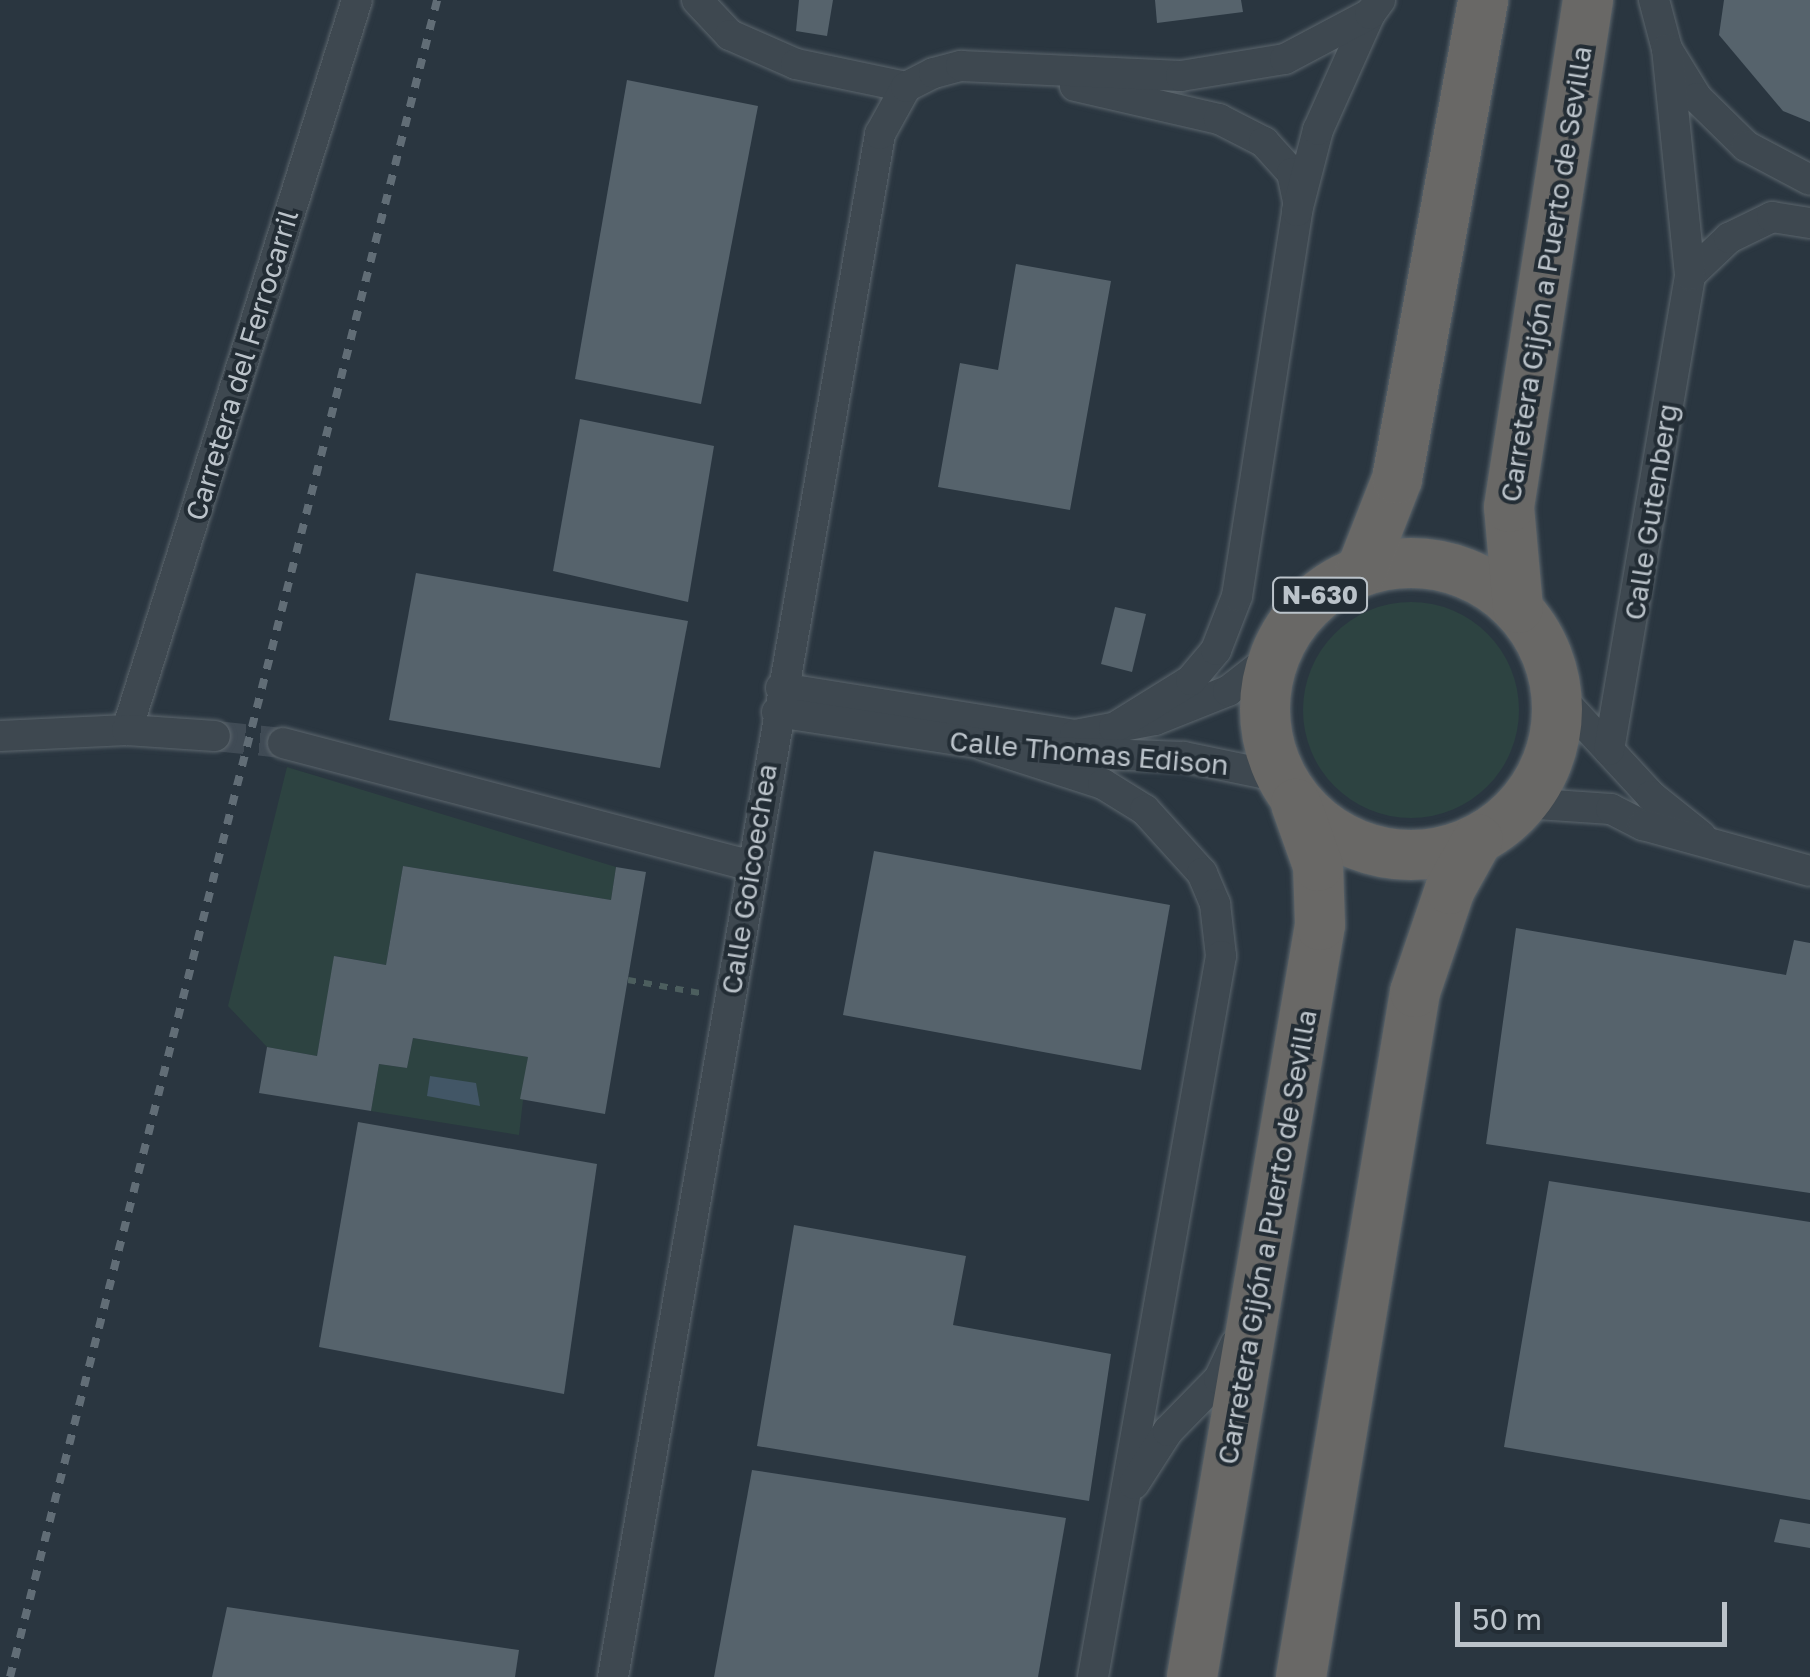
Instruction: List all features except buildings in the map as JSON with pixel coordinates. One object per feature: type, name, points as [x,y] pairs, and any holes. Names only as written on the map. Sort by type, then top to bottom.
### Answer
[{"type":"highway","name":"N-630","points":[[1361,571],[1397,480],[1483,0]]},
{"type":"highway","name":"Carretera Gijón a Puerto de Sevilla","points":[[1518,608],[1509,507],[1588,0]]},
{"type":"highway","name":"N-630","points":[[1403,562],[1446,566],[1485,582],[1518,608],[1544,648],[1557,694],[1556,732],[1544,770],[1523,804],[1478,839],[1430,854],[1379,852],[1332,833],[1287,788],[1267,738],[1264,696],[1274,655],[1304,610],[1361,571],[1403,562]]},
{"type":"highway","name":"Carretera Gijón a Puerto de Sevilla","points":[[1192,1677],[1320,925],[1318,866],[1287,788]]},
{"type":"highway","name":"N-630","points":[[1301,1677],[1415,992],[1450,890],[1478,839]]},
{"type":"street","name":"Carretera del Ferrocarril","points":[[127,730],[357,0]]},
{"type":"street","points":[[697,0],[730,35],[796,64],[906,87],[961,66],[1181,76],[1285,59],[1375,7]]},
{"type":"street","name":"Calle Gutenberg","points":[[1610,750],[1690,274],[1667,49],[1654,0]]},
{"type":"street","points":[[1114,728],[1191,680],[1216,650],[1237,596],[1248,495],[1298,204],[1318,130],[1375,7]]},
{"type":"street","name":"Calle Gutenberg","points":[[1667,49],[1697,98],[1746,146],[1810,180]]},
{"type":"street","points":[[1009,70],[1219,119],[1264,142],[1282,162],[1298,204]]},
{"type":"street","name":"Calle Goicoechea","points":[[613,1677],[749,865],[880,134],[906,87]]},
{"type":"street","points":[[1690,274],[1729,238],[1772,217],[1810,223]]},
{"type":"street","name":"Calle Thomas Edison","points":[[779,700],[1075,735],[1155,720],[1228,691],[1274,655]]},
{"type":"street","points":[[1557,694],[1704,839],[1769,863]]},
{"type":"street","name":"Calle Thomas Edison","points":[[779,700],[982,744],[1083,756],[1184,757],[1287,788]]},
{"type":"street","points":[[0,736],[127,730],[215,736]]},
{"type":"street","points":[[283,743],[749,865]]},
{"type":"street","points":[[982,744],[1103,784],[1145,810],[1202,873],[1215,904],[1221,956],[1094,1677]]},
{"type":"street","points":[[1523,804],[1611,809],[1643,825],[1769,863],[1810,871]]},
{"type":"street","points":[[1124,1502],[1168,1431],[1219,1379],[1256,1302]]},
{"type":"path","points":[[628,980],[729,998]]},
{"type":"green space","points":[[1411,602],[1453,610],[1488,633],[1511,668],[1519,710],[1511,752],[1488,787],[1453,810],[1411,818],[1369,810],[1334,787],[1311,752],[1303,710],[1311,668],[1334,633],[1369,610]]},
{"type":"green space","points":[[287,767],[616,867],[611,900],[403,866],[386,965],[335,956],[317,1056],[267,1047],[228,1006]]},
{"type":"green space","points":[[413,1038],[528,1057],[519,1135],[371,1111],[379,1064],[407,1068]]},
{"type":"water","points":[[430,1076],[476,1083],[480,1106],[427,1096]]},
{"type":"tunnel","points":[[215,736],[283,743]]},
{"type":"railway","points":[[10,1677],[437,0]]}]
